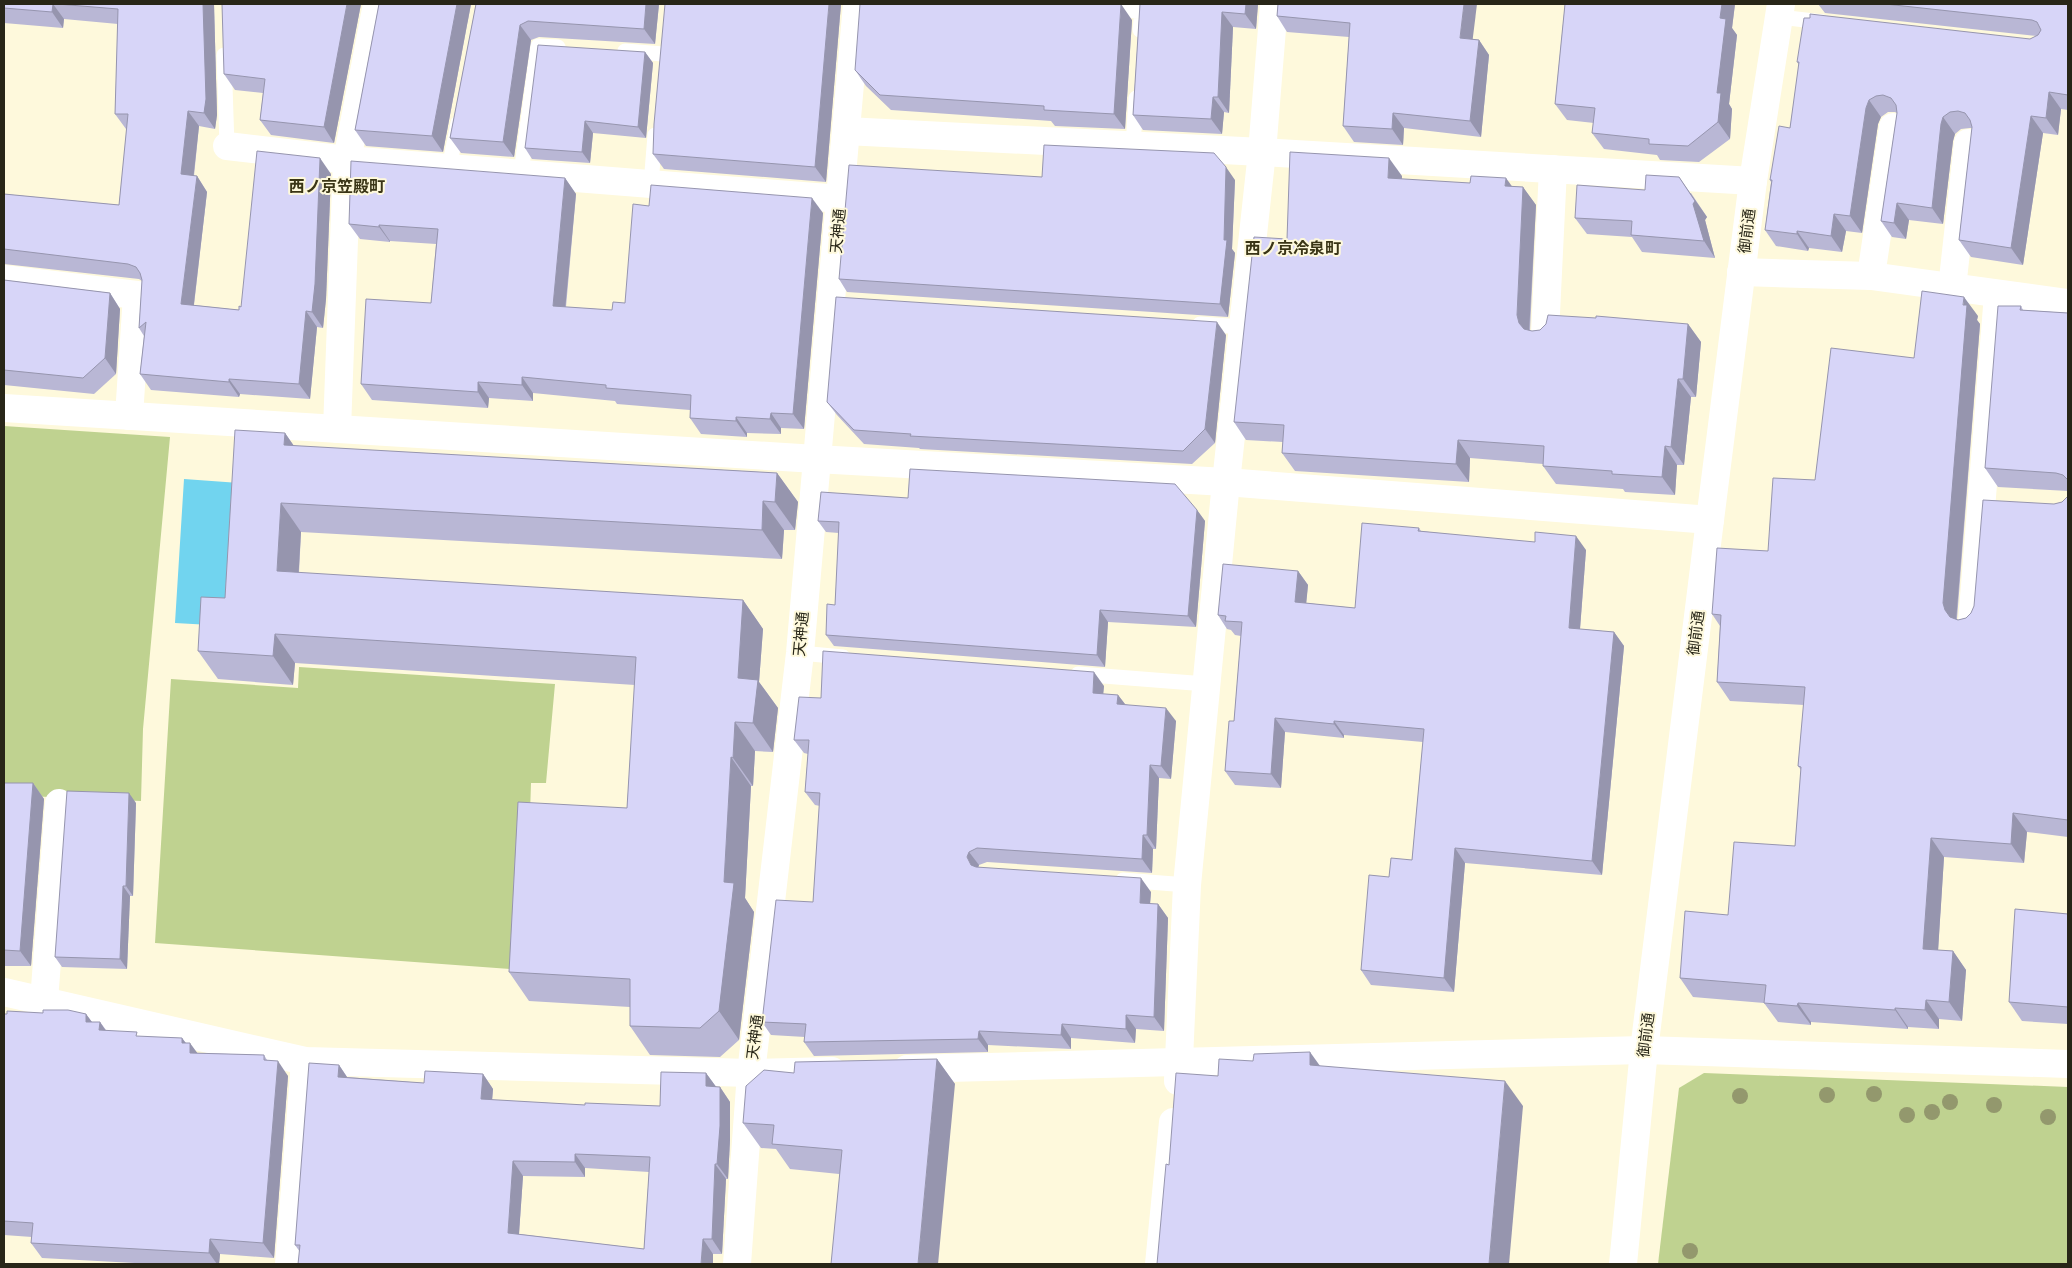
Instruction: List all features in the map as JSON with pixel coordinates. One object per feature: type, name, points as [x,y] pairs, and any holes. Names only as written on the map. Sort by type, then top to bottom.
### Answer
[{"type":"street","points":[[337,429],[347,160],[377,4]]},
{"type":"street","name":"天神通","points":[[737,1264],[751,1073],[800,654],[816,459],[836,301],[841,199],[857,4]]},
{"type":"street","points":[[1159,1264],[1179,1064],[1187,884],[1226,482],[1262,152],[1274,4]]},
{"type":"street","name":"御前通","points":[[1623,1264],[1644,1050],[1741,272],[1753,181],[1780,10]]},
{"type":"street","points":[[1871,276],[1894,127]]},
{"type":"street","points":[[846,131],[1262,152],[1753,181]]},
{"type":"street","points":[[1952,288],[1968,143]]},
{"type":"street","points":[[227,146],[347,160],[841,199]]},
{"type":"street","points":[[1545,334],[1553,169]]},
{"type":"street","points":[[1741,272],[1871,276],[2068,304]]},
{"type":"street","points":[[4,279],[137,295],[129,416]]},
{"type":"street","points":[[1972,622],[1998,294]]},
{"type":"street","points":[[4,408],[816,459],[1226,482],[1710,520]]},
{"type":"street","points":[[1981,502],[2010,504]]},
{"type":"street","points":[[44,1001],[58,803]]},
{"type":"street","points":[[4,992],[306,1061],[751,1073],[1179,1064],[1644,1050],[2068,1064]]},
{"type":"street","points":[[290,1264],[306,1061]]},
{"type":"lane","points":[[1094,9],[1142,12],[1140,40]]},
{"type":"lane","points":[[1780,10],[1837,23]]},
{"type":"lane","points":[[661,72],[664,37]]},
{"type":"lane","points":[[224,42],[227,146]]},
{"type":"lane","points":[[521,173],[538,46],[576,48]]},
{"type":"lane","points":[[615,51],[663,54]]},
{"type":"lane","points":[[1133,146],[1136,88]]},
{"type":"lane","points":[[449,168],[460,110]]},
{"type":"lane","points":[[651,184],[657,119]]},
{"type":"lane","points":[[1185,323],[1244,327]]},
{"type":"lane","points":[[800,654],[859,658]]},
{"type":"lane","points":[[1067,674],[1206,684]]},
{"type":"lane","points":[[1110,879],[1187,884]]},
{"type":"green space","points":[[4,426],[170,437],[143,729],[141,801],[4,795]]},
{"type":"green space","points":[[299,667],[555,684],[546,783],[531,783],[525,970],[155,943],[171,679],[298,688]]},
{"type":"green space","points":[[1704,1073],[2068,1087],[2068,1264],[1658,1264],[1679,1088]]},
{"type":"water","points":[[184,479],[253,484],[246,627],[175,623]]},
{"type":"building","points":[[4,4],[53,4],[52,12],[4,8]]},
{"type":"building","points":[[57,4],[203,4],[206,99],[204,113],[188,111],[181,174],[197,176],[181,304],[239,310],[239,306],[241,307],[257,151],[320,158],[315,284],[312,312],[306,311],[299,384],[229,379],[229,382],[140,374],[146,322],[139,328],[142,280],[136,267],[128,264],[4,249],[4,194],[119,205],[128,114],[115,114],[118,9]]},
{"type":"building","points":[[222,4],[347,4],[324,127],[260,120],[265,79],[224,74]]},
{"type":"building","points":[[379,4],[457,4],[432,136],[355,130]]},
{"type":"building","points":[[476,4],[646,4],[644,29],[528,21],[520,25],[503,142],[450,138]]},
{"type":"building","points":[[665,4],[829,4],[815,167],[653,154]]},
{"type":"building","points":[[860,4],[1121,4],[1114,114],[1044,110],[1044,106],[880,95],[855,70]]},
{"type":"building","points":[[1140,4],[1246,4],[1245,14],[1222,12],[1218,97],[1213,97],[1211,119],[1133,115]]},
{"type":"building","points":[[1278,4],[1464,4],[1460,38],[1479,40],[1470,121],[1393,113],[1392,129],[1343,126],[1350,23],[1277,16]]},
{"type":"building","points":[[1565,4],[1722,4],[1720,18],[1726,19],[1717,93],[1721,93],[1718,122],[1688,146],[1649,144],[1649,139],[1592,133],[1595,108],[1555,104]]},
{"type":"building","points":[[1885,4],[2068,4],[2068,95],[2049,92],[2046,118],[2031,116],[2011,248],[1959,240],[1972,127],[1965,113],[1958,111],[1950,112],[1943,117],[1941,124],[1932,208],[1897,203],[1894,223],[1881,221],[1897,113],[1896,105],[1891,98],[1883,95],[1869,100],[1866,108],[1850,216],[1834,214],[1831,236],[1797,231],[1797,234],[1765,230],[1772,180],[1770,180],[1779,126],[1790,128],[1804,18],[1810,18],[1810,14],[2030,39],[2038,35],[2041,30],[2037,22],[2032,20]]},
{"type":"building","points":[[538,45],[645,52],[638,127],[585,121],[582,152],[525,148]]},
{"type":"building","points":[[1044,145],[1214,153],[1226,167],[1224,240],[1227,240],[1220,304],[839,279],[849,165],[1042,177]]},
{"type":"building","points":[[1290,152],[1389,158],[1388,178],[1470,183],[1471,176],[1506,178],[1505,186],[1523,187],[1517,315],[1519,323],[1524,329],[1540,330],[1546,324],[1548,315],[1596,318],[1596,316],[1688,324],[1683,379],[1678,379],[1671,447],[1665,446],[1662,477],[1612,474],[1612,471],[1543,466],[1544,446],[1458,440],[1456,464],[1282,453],[1284,425],[1234,422],[1254,237],[1287,239]]},
{"type":"building","points":[[351,161],[565,178],[553,306],[612,310],[613,302],[625,303],[633,204],[649,206],[651,185],[812,198],[793,414],[771,413],[770,419],[736,417],[736,421],[690,418],[691,395],[606,388],[606,385],[522,377],[522,385],[478,382],[478,392],[361,384],[366,299],[431,303],[438,229],[349,224]]},
{"type":"building","points":[[1646,175],[1679,177],[1695,201],[1693,204],[1704,241],[1631,235],[1632,221],[1575,218],[1577,185],[1645,190]]},
{"type":"building","points":[[4,280],[110,293],[105,358],[83,378],[4,370]]},
{"type":"building","points":[[1922,291],[1964,297],[1963,305],[1967,305],[1943,603],[1950,617],[1958,620],[1966,618],[1974,606],[1983,500],[2054,504],[2062,502],[2068,496],[2068,820],[2013,813],[2011,844],[1931,838],[1923,949],[1953,951],[1949,1002],[1926,1000],[1925,1010],[1895,1008],[1895,1010],[1798,1003],[1797,1006],[1764,1003],[1766,985],[1680,978],[1685,911],[1728,915],[1734,842],[1795,846],[1801,767],[1798,766],[1805,687],[1717,682],[1721,615],[1712,614],[1717,548],[1768,551],[1773,478],[1815,480],[1831,348],[1914,358]]},
{"type":"building","points":[[836,297],[1217,322],[1205,429],[1183,451],[910,436],[911,434],[854,430],[827,402]]},
{"type":"building","points":[[1998,306],[2021,306],[2020,310],[2068,313],[2068,480],[2063,475],[2056,473],[1985,468]]},
{"type":"building","points":[[235,430],[285,433],[284,445],[777,473],[775,502],[763,501],[762,530],[281,503],[277,571],[743,600],[738,678],[758,680],[753,723],[735,722],[733,758],[731,757],[724,882],[734,883],[719,1011],[700,1028],[630,1026],[630,979],[509,972],[518,802],[627,808],[636,657],[275,634],[273,656],[198,651],[201,597],[225,598]]},
{"type":"building","points":[[910,469],[1175,484],[1197,510],[1188,616],[1100,610],[1097,655],[826,635],[827,604],[835,605],[839,522],[818,521],[821,492],[908,498]]},
{"type":"building","points":[[1362,523],[1419,528],[1418,531],[1535,542],[1535,532],[1576,536],[1569,628],[1614,632],[1592,861],[1455,848],[1444,978],[1361,970],[1369,875],[1389,877],[1391,858],[1412,860],[1424,729],[1334,721],[1334,724],[1275,718],[1271,774],[1225,771],[1229,721],[1234,721],[1242,622],[1225,621],[1226,616],[1218,615],[1223,564],[1298,571],[1295,602],[1355,608]]},
{"type":"building","points":[[823,651],[1094,672],[1093,693],[1118,695],[1117,704],[1166,708],[1161,766],[1150,765],[1147,835],[1143,835],[1142,859],[977,848],[969,852],[967,857],[971,865],[976,867],[1141,878],[1140,903],[1158,904],[1154,1017],[1126,1015],[1126,1029],[1062,1024],[1061,1035],[979,1031],[978,1039],[804,1042],[806,1024],[762,1022],[776,900],[813,902],[820,793],[805,792],[809,740],[794,740],[799,697],[821,698]]},
{"type":"building","points":[[4,783],[33,783],[20,951],[4,950]]},
{"type":"building","points":[[67,791],[129,793],[126,886],[123,886],[120,959],[55,957]]},
{"type":"building","points":[[2015,909],[2068,914],[2068,1007],[2009,1002]]},
{"type":"building","points":[[43,1010],[68,1010],[86,1014],[86,1022],[100,1022],[99,1030],[137,1032],[136,1036],[182,1038],[182,1043],[190,1043],[190,1053],[264,1055],[264,1060],[278,1061],[263,1243],[210,1239],[209,1253],[31,1243],[33,1223],[4,1221],[4,1014],[7,1014],[7,1011],[43,1013]]},
{"type":"building","points":[[1310,1052],[1310,1065],[1505,1081],[1489,1264],[1157,1264],[1166,1164],[1169,1165],[1176,1073],[1218,1076],[1219,1059],[1253,1061],[1254,1054]]},
{"type":"building","points":[[937,1059],[918,1264],[831,1264],[842,1150],[772,1144],[774,1125],[743,1123],[746,1086],[764,1070],[794,1073],[795,1062]]},
{"type":"building","points":[[309,1063],[339,1065],[338,1077],[424,1083],[425,1071],[483,1074],[481,1099],[585,1105],[585,1103],[660,1106],[661,1072],[706,1073],[706,1086],[720,1087],[720,1126],[717,1164],[715,1164],[712,1239],[703,1239],[701,1264],[298,1264],[300,1245],[295,1245]],"holes":[[[575,1154],[650,1157],[644,1249],[508,1233],[513,1161],[575,1162]]]},
{"type":"district","name":"西ノ京笠殿町","points":[[337,186]]},
{"type":"district","name":"西ノ京冷泉町","points":[[1293,248]]}]
